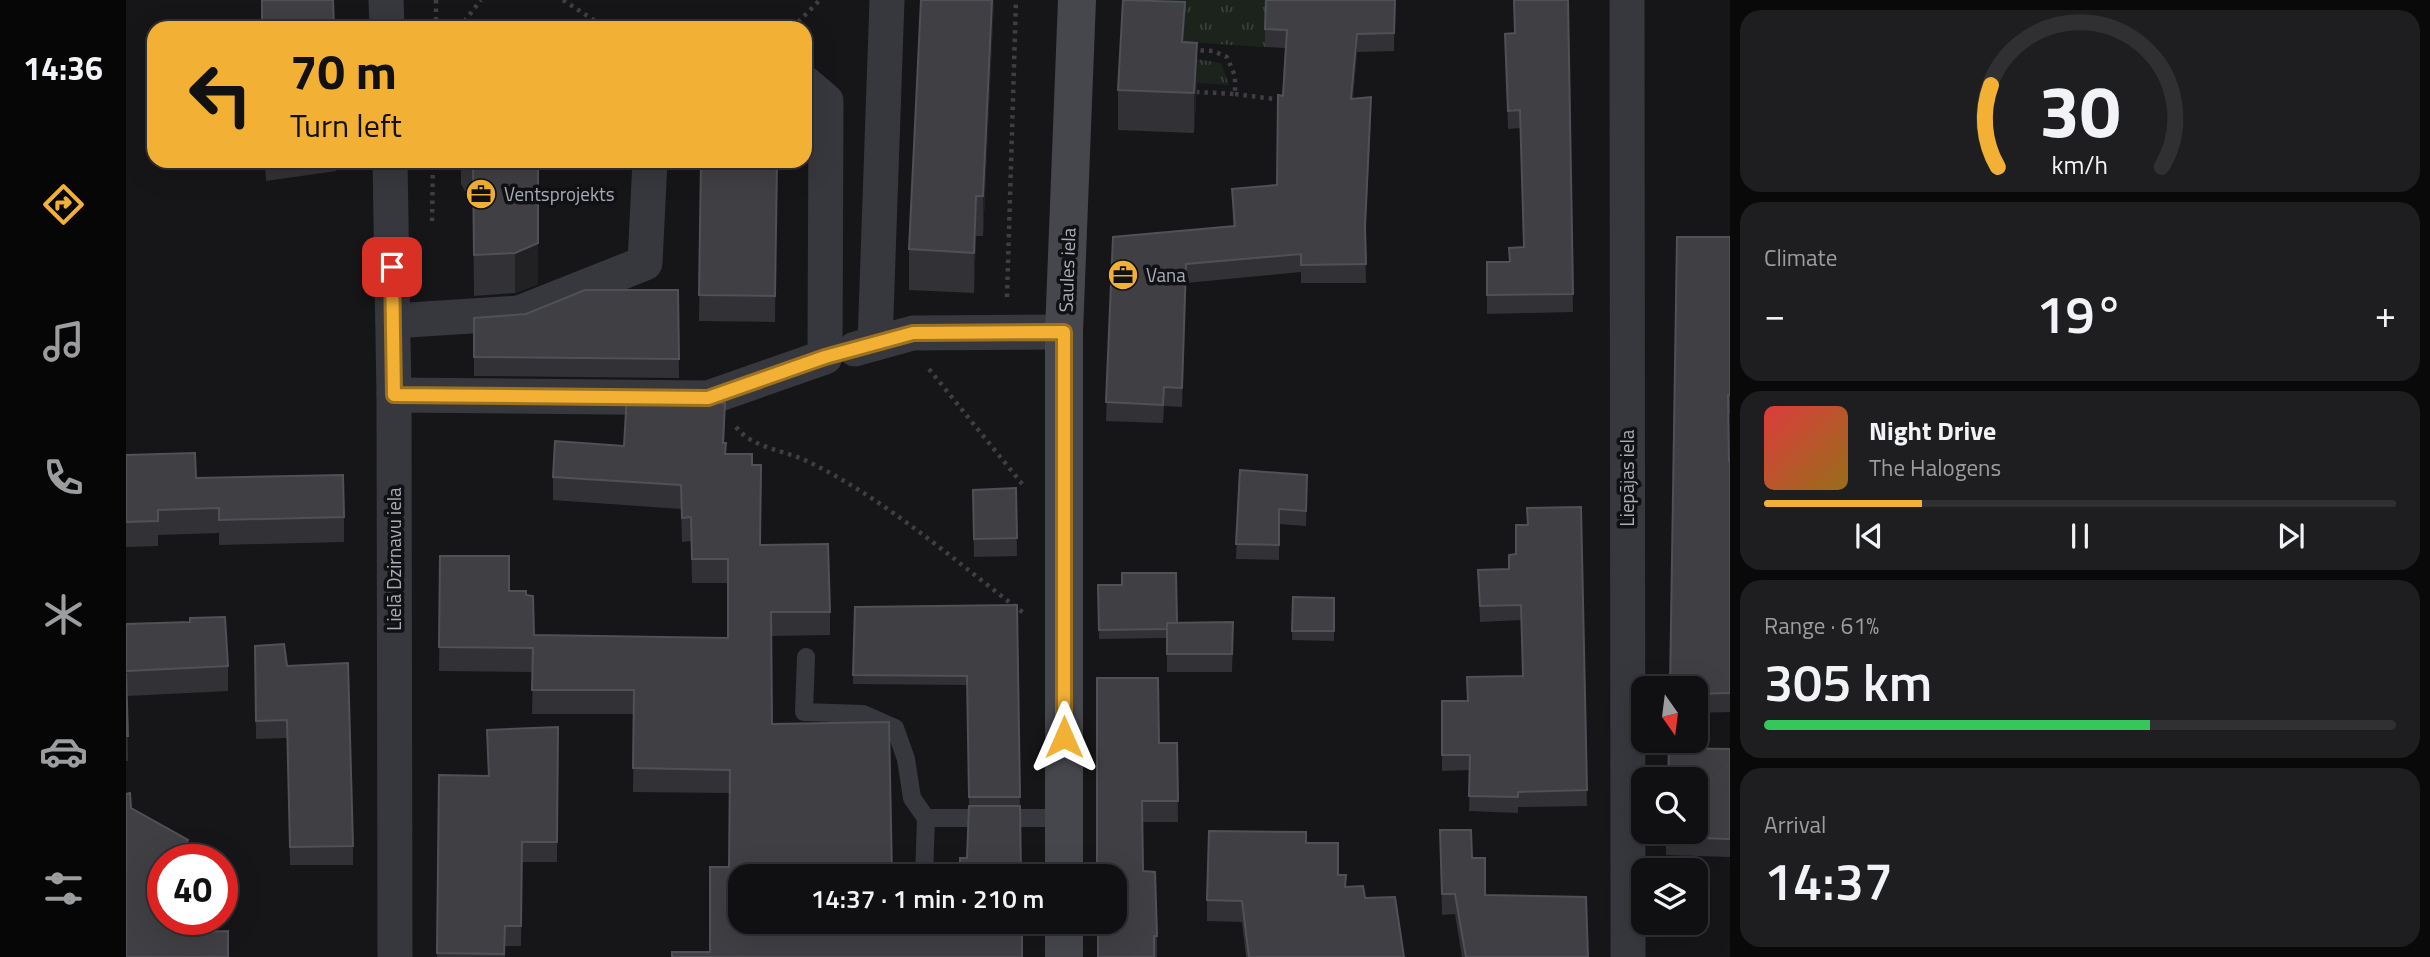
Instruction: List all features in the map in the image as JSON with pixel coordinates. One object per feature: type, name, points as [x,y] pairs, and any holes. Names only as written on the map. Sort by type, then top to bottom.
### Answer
[{"type":"street","points":[[387,0],[387,21]]},
{"type":"street","points":[[887,0],[889,340]]},
{"type":"street","name":"Saules iela","points":[[1064,864],[1064,332],[1077,0]]},
{"type":"street","name":"Liepājas iela","points":[[1627,0],[1628,957]]},
{"type":"street","points":[[812,89],[826,101],[825,357]]},
{"type":"street","name":"Lielā Dzirnavu iela","points":[[390,168],[394,395],[395,957]]},
{"type":"street","points":[[393,320],[519,313],[645,263],[650,168]]},
{"type":"street","points":[[394,395],[712,397],[825,357],[889,340],[1064,332]]},
{"type":"street","points":[[1064,934],[1064,957]]},
{"type":"lane","points":[[806,657],[804,712],[863,714],[895,728],[906,759],[912,799],[926,818],[924,864]]},
{"type":"lane","points":[[926,818],[1064,818]]},
{"type":"path","points":[[436,0],[436,21]]},
{"type":"path","points":[[464,21],[481,0]]},
{"type":"path","points":[[563,0],[595,21]]},
{"type":"path","points":[[799,21],[820,0]]},
{"type":"path","points":[[1006,333],[1016,0]]},
{"type":"path","points":[[1184,50],[1213,51],[1227,57],[1235,76],[1235,94]]},
{"type":"path","points":[[1197,92],[1283,100]]},
{"type":"path","points":[[889,340],[1025,487]]},
{"type":"path","points":[[712,397],[746,439],[798,457],[845,479],[1026,615]]},
{"type":"green space","points":[[1125,0],[1267,0],[1265,47],[1185,42]]},
{"type":"green space","points":[[1184,57],[1221,63],[1229,85],[1183,82]]},
{"type":"building","points":[[262,0],[333,0],[334,21],[262,21]]},
{"type":"building","points":[[921,0],[992,0],[983,196],[976,196],[974,253],[909,249]]},
{"type":"building","points":[[1123,0],[1185,2],[1182,42],[1197,43],[1194,93],[1118,90]]},
{"type":"building","points":[[1266,0],[1395,0],[1394,33],[1357,34],[1351,99],[1371,97],[1365,227],[1366,264],[1301,265],[1301,254],[1186,264],[1182,388],[1164,387],[1163,405],[1106,402],[1113,237],[1235,226],[1232,189],[1277,185],[1278,95],[1283,96],[1287,30],[1265,29]]},
{"type":"building","points":[[1514,0],[1568,0],[1573,294],[1487,295],[1487,262],[1510,262],[1509,248],[1524,247],[1520,110],[1508,111],[1505,34],[1515,33]]},
{"type":"building","points":[[473,168],[538,168],[538,243],[515,253],[474,255]]},
{"type":"building","points":[[701,168],[777,168],[775,296],[699,295]]},
{"type":"building","points":[[1677,237],[1730,237],[1730,693],[1708,694],[1708,676],[1670,676]]},
{"type":"building","points":[[585,290],[678,290],[679,359],[474,357],[474,318],[526,314]]},
{"type":"building","points":[[627,394],[679,394],[679,401],[725,403],[725,454],[752,454],[752,465],[761,465],[760,545],[828,544],[830,612],[771,612],[772,724],[889,722],[892,864],[729,864],[730,770],[633,768],[634,690],[532,690],[533,648],[439,647],[440,556],[509,556],[509,591],[526,591],[526,595],[533,596],[534,635],[728,638],[728,559],[692,559],[691,517],[682,518],[681,485],[553,477],[555,441],[624,446]]},
{"type":"building","points":[[195,453],[196,478],[343,475],[344,517],[219,520],[219,508],[158,510],[158,521],[126,522],[126,455]]},
{"type":"building","points":[[1240,470],[1307,475],[1306,511],[1279,509],[1279,545],[1236,544]]},
{"type":"building","points":[[1016,488],[1017,538],[974,539],[973,490]]},
{"type":"building","points":[[1581,507],[1587,790],[1518,792],[1518,797],[1469,796],[1470,755],[1442,755],[1442,701],[1468,701],[1467,677],[1523,676],[1521,605],[1480,606],[1478,570],[1509,569],[1509,555],[1516,554],[1516,525],[1528,525],[1527,508]]},
{"type":"building","points":[[1122,573],[1176,573],[1177,623],[1167,623],[1167,629],[1099,630],[1098,585],[1122,585]]},
{"type":"building","points":[[1293,597],[1334,598],[1334,631],[1292,631]]},
{"type":"building","points":[[1017,605],[1020,797],[969,797],[967,676],[853,675],[855,607]]},
{"type":"building","points":[[225,617],[228,666],[126,671],[126,624],[190,622],[190,618]]},
{"type":"building","points":[[1233,622],[1232,654],[1167,654],[1167,623]]},
{"type":"building","points":[[284,644],[287,666],[348,663],[353,846],[290,847],[287,720],[256,721],[255,646]]},
{"type":"building","points":[[126,673],[128,736],[126,736]]},
{"type":"building","points":[[1097,678],[1158,678],[1159,743],[1177,743],[1178,801],[1142,801],[1143,871],[1155,872],[1157,936],[1154,936],[1154,957],[1098,957],[1098,934],[1127,934],[1127,864],[1097,864]]},
{"type":"building","points":[[558,727],[557,842],[522,842],[521,926],[505,926],[504,954],[437,953],[439,775],[489,776],[487,730]]},
{"type":"building","points":[[1708,749],[1730,749],[1730,839],[1708,838],[1708,767],[1668,767],[1669,753],[1708,753]]},
{"type":"building","points":[[130,793],[131,808],[188,840],[186,844],[147,844],[147,935],[228,935],[228,957],[126,957],[126,794]]},
{"type":"building","points":[[969,806],[1020,806],[1021,864],[960,864],[960,858],[967,858]]},
{"type":"building","points":[[1440,830],[1471,830],[1472,858],[1485,858],[1485,895],[1586,897],[1588,957],[1466,957],[1455,894],[1442,894]]},
{"type":"building","points":[[1209,831],[1306,832],[1306,843],[1338,843],[1338,875],[1346,875],[1345,887],[1363,886],[1365,898],[1395,897],[1404,957],[1249,957],[1242,901],[1207,900]]},
{"type":"building","points":[[710,867],[728,867],[728,934],[1022,934],[1022,957],[672,957],[672,952],[710,952]]},
{"type":"place","name":"Ventsprojekts","points":[[481,194]]},
{"type":"place","name":"Vana","points":[[1123,275]]},
{"type":"route","points":[[392,267],[394,395],[708,398],[825,357],[913,333],[1064,332],[1064,737]]}]
